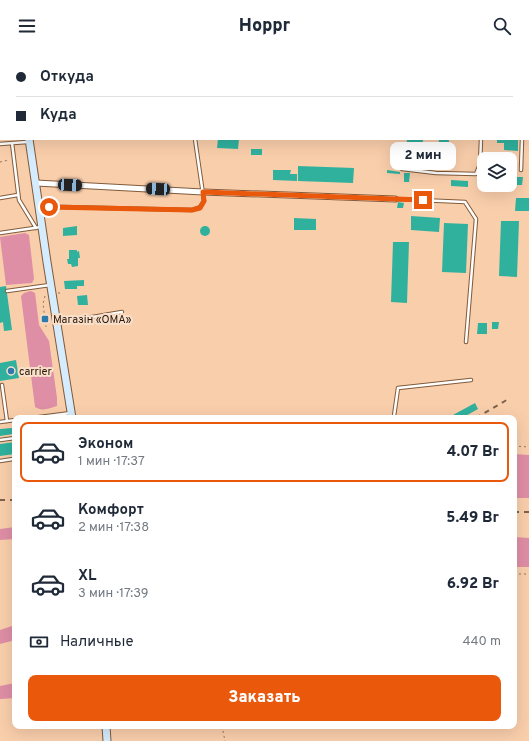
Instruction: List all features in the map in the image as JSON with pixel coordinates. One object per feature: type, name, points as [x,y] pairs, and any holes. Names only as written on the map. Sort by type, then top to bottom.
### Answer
[{"type":"main road","points":[[29,140],[39,207],[39,227],[51,284],[72,415]]},
{"type":"main road","points":[[106,729],[107,741]]},
{"type":"street","points":[[36,183],[203,192],[395,199]]},
{"type":"lane","points":[[0,144],[29,140]]},
{"type":"lane","points":[[39,207],[192,210],[200,208],[204,201],[195,140]]},
{"type":"lane","points":[[402,168],[436,173],[476,174],[480,164],[481,140]]},
{"type":"lane","points":[[521,170],[522,140]]},
{"type":"lane","points":[[0,233],[39,227],[19,200],[12,143]]},
{"type":"lane","points":[[0,198],[18,195]]},
{"type":"lane","points":[[395,199],[465,202],[476,219],[466,342]]},
{"type":"lane","points":[[7,291],[51,284]]},
{"type":"lane","points":[[57,323],[122,312]]},
{"type":"lane","points":[[394,415],[398,388],[471,380]]},
{"type":"lane","points":[[2,385],[7,421]]},
{"type":"lane","points":[[0,422],[12,421]]},
{"type":"lane","points":[[0,440],[12,438]]},
{"type":"lane","points":[[0,461],[12,459]]},
{"type":"path","points":[[0,162],[14,160]]},
{"type":"path","points":[[517,446],[529,447]]},
{"type":"path","points":[[517,574],[529,574]]},
{"type":"path","points":[[223,729],[225,741]]},
{"type":"shaded area","points":[[25,233],[29,235],[34,279],[32,283],[6,285],[0,237]]},
{"type":"shaded area","points":[[31,291],[35,293],[39,325],[49,341],[57,398],[57,406],[46,409],[35,407],[21,296],[24,293]]},
{"type":"shaded area","points":[[517,454],[529,455],[529,498],[517,498]]},
{"type":"shaded area","points":[[12,527],[12,539],[0,540],[0,529]]},
{"type":"shaded area","points":[[517,537],[529,538],[529,567],[517,567]]},
{"type":"shaded area","points":[[12,626],[12,641],[0,644],[0,630]]},
{"type":"shaded area","points":[[12,684],[12,698],[0,699],[0,686]]},
{"type":"building","points":[[218,140],[239,140],[238,149],[217,148]]},
{"type":"building","points":[[407,140],[423,140],[422,163],[406,163]]},
{"type":"building","points":[[439,140],[449,140],[448,156],[438,155]]},
{"type":"building","points":[[497,140],[518,140],[518,151],[504,150],[504,143],[497,143]]},
{"type":"building","points":[[251,149],[262,149],[262,155],[251,155]]},
{"type":"building","points":[[298,166],[354,168],[353,183],[298,181]]},
{"type":"building","points":[[273,170],[291,170],[290,174],[297,174],[297,181],[273,180]]},
{"type":"building","points":[[387,170],[400,172],[400,174],[387,173]]},
{"type":"building","points":[[404,173],[410,173],[409,182],[404,182]]},
{"type":"building","points":[[517,177],[523,177],[522,185],[517,185]]},
{"type":"building","points":[[451,180],[468,181],[468,187],[451,186]]},
{"type":"building","points":[[516,198],[529,198],[529,211],[515,211]]},
{"type":"building","points":[[398,202],[404,203],[403,208],[397,208]]},
{"type":"building","points":[[411,216],[440,218],[439,232],[411,230]]},
{"type":"building","points":[[294,218],[316,219],[316,230],[294,230]]},
{"type":"building","points":[[501,221],[519,221],[517,277],[499,276]]},
{"type":"building","points":[[444,223],[468,224],[466,273],[442,272]]},
{"type":"building","points":[[77,226],[77,235],[63,236],[63,228]]},
{"type":"building","points":[[205,226],[210,231],[205,236],[200,231]]},
{"type":"building","points":[[393,242],[409,242],[407,303],[391,302]]},
{"type":"building","points":[[69,250],[79,251],[80,258],[78,258],[78,266],[72,267],[71,264],[68,264],[67,259],[69,259]]},
{"type":"building","points":[[84,280],[84,286],[77,286],[77,289],[65,289],[64,281]]},
{"type":"building","points":[[6,286],[12,330],[4,331],[3,322],[0,323],[0,287]]},
{"type":"building","points":[[87,295],[88,305],[78,305],[77,296]]},
{"type":"building","points":[[492,322],[499,322],[498,329],[492,329]]},
{"type":"building","points":[[478,323],[487,323],[487,334],[477,334]]},
{"type":"building","points":[[16,360],[19,378],[0,381],[0,363]]},
{"type":"building","points":[[475,403],[478,409],[467,415],[453,415]]},
{"type":"building","points":[[12,428],[12,434],[0,436],[0,429]]},
{"type":"building","points":[[12,442],[12,454],[0,456],[0,444]]},
{"type":"railway","points":[[481,415],[510,398]]},
{"type":"railway","points":[[0,500],[12,500]]},
{"type":"railway","points":[[517,512],[529,512]]},
{"type":"place","name":"Магазін «ОМА»","points":[[45,319]]},
{"type":"place","name":"carrier","points":[[11,371]]},
{"type":"route","points":[[49,207],[192,210],[200,208],[204,201],[203,192],[423,200]]}]
